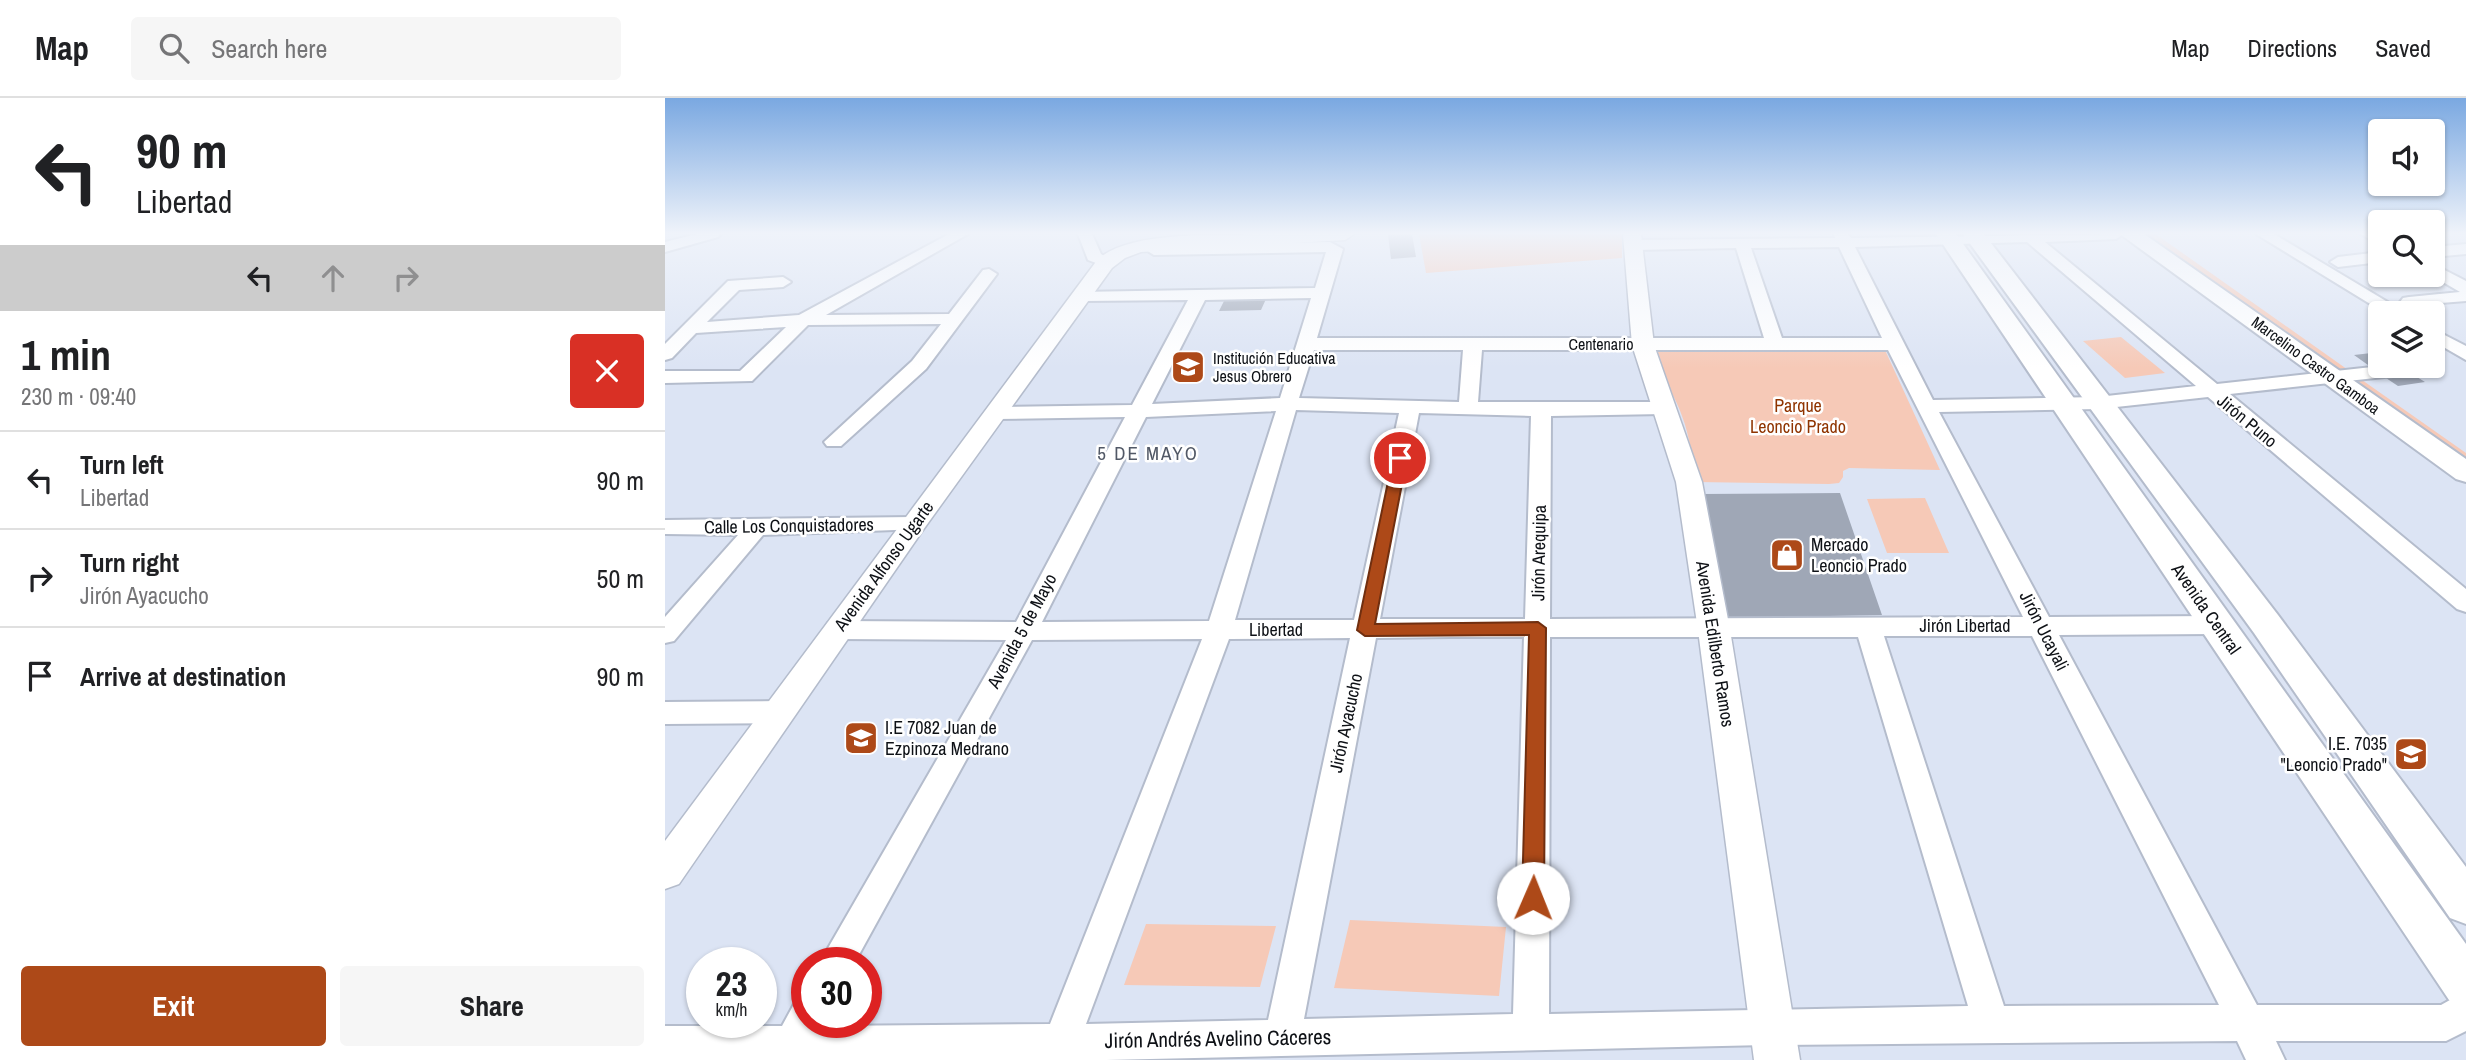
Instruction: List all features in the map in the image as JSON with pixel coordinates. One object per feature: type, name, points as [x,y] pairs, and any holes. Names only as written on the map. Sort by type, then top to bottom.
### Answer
[{"type":"main road","name":"Avenida Central","points":[[1988,279],[2064,403],[2466,984]]},
{"type":"main road","name":"Avenida Central","points":[[1996,279],[2098,403],[2266,624],[2466,903]]},
{"type":"main road","name":"Marcelino Castro Gamboa","points":[[2198,279],[2346,377],[2466,450]]},
{"type":"main road","name":"Marcelino Castro Gamboa","points":[[2217,279],[2466,473]]},
{"type":"street","points":[[665,377],[745,377],[803,320],[878,279]]},
{"type":"street","points":[[834,442],[919,365],[985,279]]},
{"type":"street","name":"Avenida Alfonso Ugarte","points":[[665,872],[913,524],[1093,279]]},
{"type":"street","points":[[1061,1042],[1219,631],[1326,279]]},
{"type":"street","name":"Avenida Edilberto Ramos","points":[[1637,279],[1643,345],[1689,482],[1714,630],[1775,1044]]},
{"type":"street","points":[[1754,279],[1775,345]]},
{"type":"street","name":"Jirón Ucayali","points":[[1863,279],[2266,1060]]},
{"type":"street","name":"Jirón Puno","points":[[2074,279],[2463,597]]},
{"type":"street","points":[[2348,279],[2390,301]]},
{"type":"street","points":[[2450,279],[2466,288]]},
{"type":"street","points":[[665,354],[734,285],[783,282],[759,323]]},
{"type":"street","points":[[1083,296],[1322,293]]},
{"type":"street","name":"Avenida 5 de Mayo","points":[[845,947],[1023,633],[1199,295]]},
{"type":"street","points":[[2440,301],[2466,296]]},
{"type":"street","points":[[693,328],[803,320],[955,319]]},
{"type":"street","points":[[2445,341],[2466,354]]},
{"type":"street","name":"Centenario","points":[[1307,344],[1894,344]]},
{"type":"street","points":[[1468,409],[1473,344]]},
{"type":"street","points":[[2445,364],[2466,361]]},
{"type":"street","points":[[1927,406],[2098,403],[2368,374]]},
{"type":"street","points":[[996,413],[1138,411],[1289,404],[1410,409],[1664,408]]},
{"type":"street","name":"Jirón Ayacucho","points":[[1282,1038],[1410,409]]},
{"type":"street","name":"Jirón Arequipa","points":[[1531,1032],[1541,410]]},
{"type":"street","name":"Calle Los Conquistadores","points":[[665,527],[757,528],[913,524]]},
{"type":"street","points":[[665,634],[757,528]]},
{"type":"street","name":"Jirón Libertad","points":[[1714,630],[1868,626],[2216,625]]},
{"type":"street","points":[[1868,626],[1992,1025]]},
{"type":"street","name":"Libertad","points":[[837,630],[1023,633],[1538,628],[1714,630]]},
{"type":"street","points":[[665,713],[779,712]]},
{"type":"street","name":"Jirón Andrés Avelino Cáceres","points":[[665,1044],[793,1041],[1061,1042],[1531,1032],[1775,1044],[1992,1025],[2446,1023],[2466,1009]]},
{"type":"green space","points":[[2203,279],[2219,279],[2351,372],[2338,375]]},
{"type":"green space","points":[[2121,337],[2165,373],[2125,378],[2083,341]]},
{"type":"green space","name":"Parque Leoncio Prado","points":[[1657,348],[1885,350],[1940,470],[1849,468],[1843,471],[1839,483],[1829,484],[1696,482],[1685,424],[1663,374]]},
{"type":"green space","points":[[2346,380],[2362,380],[2466,453],[2466,468]]},
{"type":"green space","points":[[1925,498],[1949,553],[1887,553],[1867,499]]},
{"type":"green space","points":[[1350,920],[1506,927],[1499,996],[1334,988]]},
{"type":"green space","points":[[1146,924],[1276,926],[1260,987],[1124,985]]},
{"type":"building","points":[[1225,299],[1266,299],[1261,310],[1219,311]]},
{"type":"building","points":[[2368,353],[2368,365],[2354,355]]},
{"type":"building","points":[[2386,378],[2419,378],[2425,382],[2398,386]]},
{"type":"building","name":"Mercado Leoncio Prado","points":[[1840,493],[1882,615],[1724,618],[1702,494]]},
{"type":"place","name":"Institución Educativa Jesus Obrero","points":[[1188,367]]},
{"type":"place","name":"Mercado Leoncio Prado","points":[[1787,555]]},
{"type":"place","name":"I.E 7082 Juan de Ezpinoza Medrano","points":[[861,738]]},
{"type":"place","name":"I.E. 7035 \"Leoncio Prado\"","points":[[2411,754]]},
{"type":"district","name":"5 DE MAYO","points":[[1148,453]]},
{"type":"route","points":[[1400,458],[1365,630],[1538,628],[1533,898]]}]
